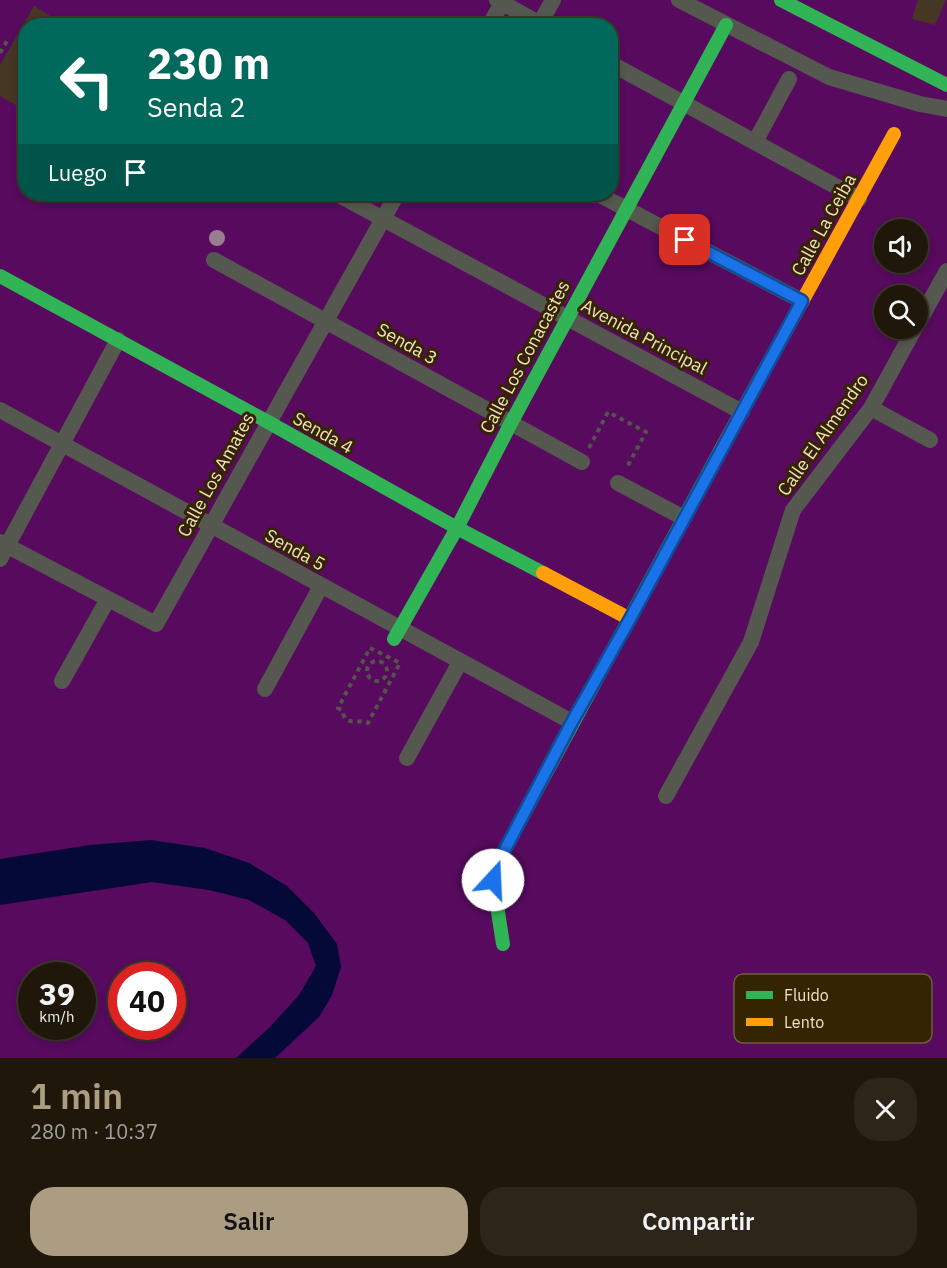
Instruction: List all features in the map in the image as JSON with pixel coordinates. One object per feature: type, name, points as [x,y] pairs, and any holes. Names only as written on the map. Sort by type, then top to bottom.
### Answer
[{"type":"street","points":[[545,18],[553,0]]},
{"type":"street","points":[[679,0],[829,77],[920,104],[947,109]]},
{"type":"street","points":[[781,0],[947,85]]},
{"type":"street","points":[[492,18],[499,1],[531,18]]},
{"type":"street","name":"Calle Los Conacastes","points":[[397,634],[457,528],[511,423],[726,25]]},
{"type":"street","points":[[618,67],[859,198]]},
{"type":"street","points":[[755,142],[789,79]]},
{"type":"street","name":"Calle La Ceiba","points":[[503,944],[493,880],[501,857],[572,722],[894,134]]},
{"type":"street","name":"Avenida Principal","points":[[350,201],[742,412]]},
{"type":"street","name":"Calle Los Amates","points":[[2,549],[156,624],[393,201]]},
{"type":"street","points":[[612,201],[802,301]]},
{"type":"street","name":"Senda 3","points":[[214,260],[582,462]]},
{"type":"street","points":[[928,305],[947,272]]},
{"type":"street","name":"Senda 4","points":[[0,276],[457,528],[630,619]]},
{"type":"street","name":"Calle El Almendro","points":[[666,796],[751,642],[793,510],[871,408],[909,339]]},
{"type":"street","points":[[2,549],[118,340]]},
{"type":"street","points":[[871,408],[930,440]]},
{"type":"street","name":"Senda 5","points":[[0,410],[321,586],[397,634],[460,662],[572,722]]},
{"type":"street","points":[[618,483],[684,518]]},
{"type":"street","points":[[265,689],[321,586]]},
{"type":"street","points":[[62,681],[108,599]]},
{"type":"street","points":[[407,758],[460,662]]},
{"type":"path","points":[[0,52],[7,41]]},
{"type":"path","points":[[582,462],[609,412],[646,432],[618,483]]},
{"type":"path","points":[[370,648],[400,663],[386,690],[368,723],[362,721],[354,723],[347,720],[342,710],[338,708],[370,648]]},
{"type":"path","points":[[376,661],[384,665],[387,673],[381,680],[372,679],[368,675],[368,667],[376,661]]},
{"type":"path","points":[[362,664],[368,667]]},
{"type":"path","points":[[381,680],[386,690]]},
{"type":"shaded area","points":[[0,0],[947,0],[947,1058],[0,1058]]},
{"type":"shaded area","points":[[151,840],[205,848],[249,863],[287,886],[314,913],[337,944],[341,967],[332,995],[319,1017],[275,1058],[236,1058],[270,1027],[299,995],[316,966],[308,943],[285,920],[249,900],[209,890],[152,882],[0,905],[0,859],[90,845]]},
{"type":"building","points":[[918,0],[946,0],[935,25],[912,19]]},
{"type":"building","points":[[34,6],[54,18],[27,18]]},
{"type":"building","points":[[18,34],[18,106],[0,96],[0,65]]},
{"type":"traffic: fast","points":[[781,0],[947,85]]},
{"type":"traffic: fast","points":[[394,639],[457,528],[511,423],[726,25]]},
{"type":"traffic: fast","points":[[0,276],[543,573]]},
{"type":"traffic: fast","points":[[503,944],[493,880],[501,857],[720,451]]},
{"type":"traffic: slow","points":[[720,451],[894,134]]},
{"type":"traffic: slow","points":[[543,573],[630,619]]},
{"type":"route","points":[[493,880],[501,857],[572,722],[802,301],[685,240]]}]
